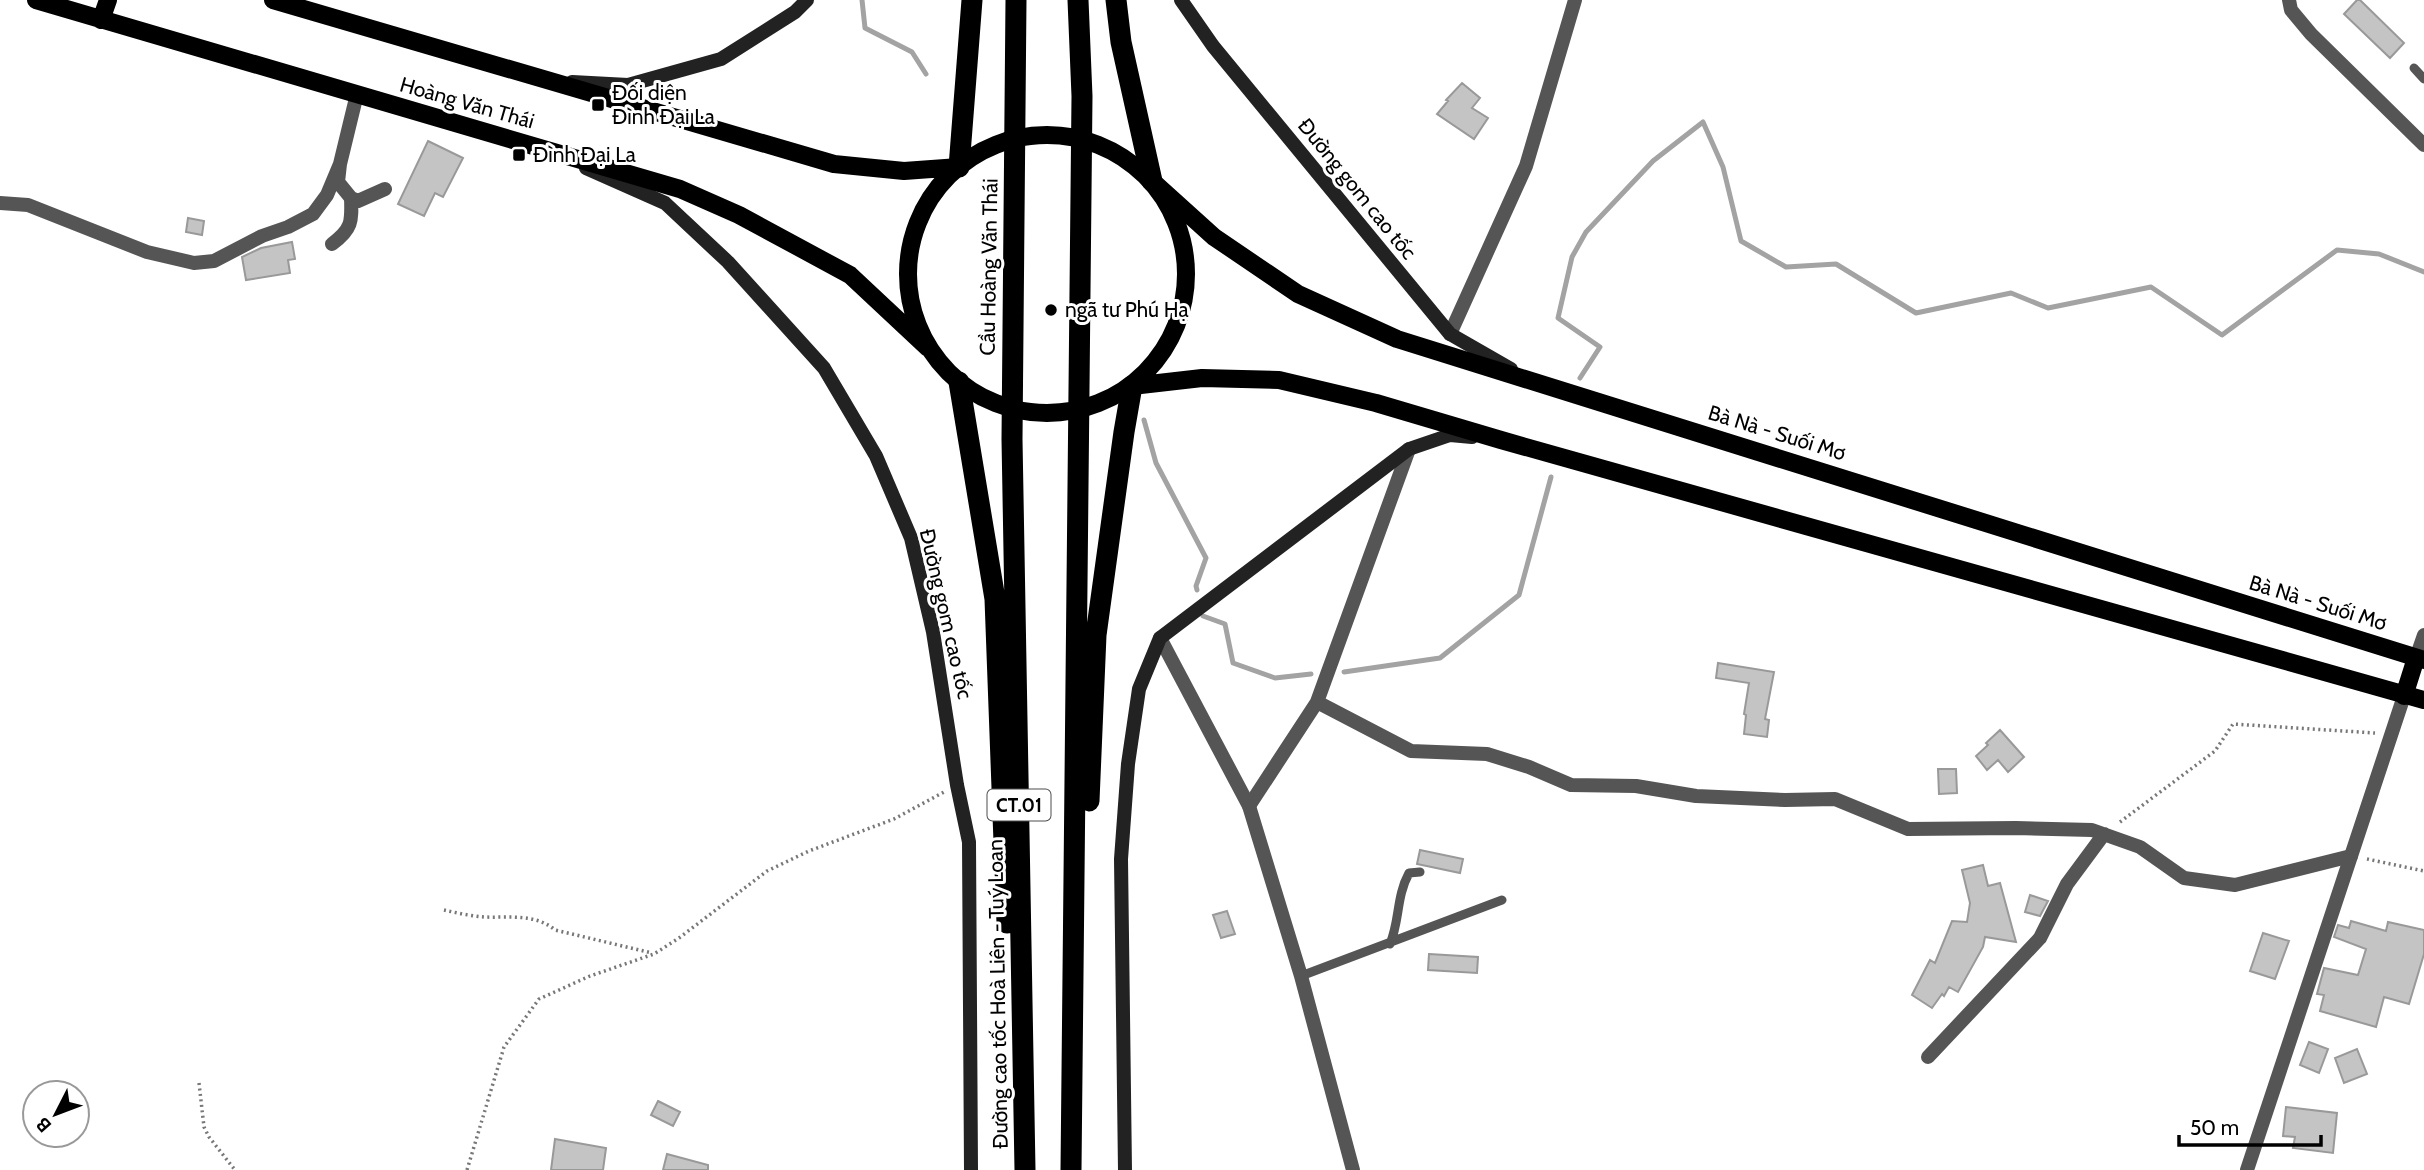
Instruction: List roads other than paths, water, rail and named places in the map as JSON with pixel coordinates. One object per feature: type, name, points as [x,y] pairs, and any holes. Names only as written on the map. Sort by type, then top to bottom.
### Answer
[{"type":"highway","points":[[959,167],[972,0]]},
{"type":"highway","name":"Cầu Hoàng Văn Thái","points":[[1012,439],[1016,0]]},
{"type":"highway","name":"CT.01","points":[[1073,1170],[1083,96],[1078,0]]},
{"type":"highway","points":[[1116,0],[1121,42],[1152,181]]},
{"type":"highway","points":[[959,383],[995,599],[1017,1170]]},
{"type":"highway","points":[[1073,1170],[1096,635],[1132,386]]},
{"type":"highway","name":"Đường cao tốc Hoà Liên - Tuý Loan","points":[[1012,439],[1025,1170]]},
{"type":"main road","name":"Hoàng Văn Thái","points":[[36,0],[680,190],[738,215],[850,275],[928,348],[959,383]]},
{"type":"main road","points":[[101,20],[108,0]]},
{"type":"main road","points":[[276,0],[834,164],[904,172],[959,167]]},
{"type":"main road","points":[[550,81],[628,85],[721,59],[795,12],[807,0]]},
{"type":"main road","name":"Đường gom cao tốc","points":[[1181,0],[1221,56],[1450,334],[1524,377]]},
{"type":"main road","name":"Bà Nà - Suối Mơ","points":[[928,348],[911,304],[908,258],[921,213],[945,177],[984,149],[1027,135],[1073,137],[1116,153],[1152,181],[1214,237],[1298,294],[1397,339],[2420,659]]},
{"type":"main road","name":"Đường gom cao tốc","points":[[540,148],[665,203],[728,262],[824,369],[876,456],[911,538],[933,632],[957,785],[969,842],[971,1170]]},
{"type":"main road","points":[[959,383],[1000,405],[1045,414],[1091,408],[1132,386],[1164,352],[1183,310],[1187,265],[1176,220],[1152,181]]},
{"type":"main road","points":[[1132,386],[1202,378],[1279,380],[1376,402],[1501,440],[2424,701]]},
{"type":"main road","points":[[1125,1170],[1121,859],[1128,764],[1139,689],[1160,638],[1409,449],[1450,435],[1501,440]]},
{"type":"main road","points":[[2404,696],[2420,659]]},
{"type":"street","points":[[1450,334],[1526,166],[1575,0]]},
{"type":"street","points":[[2289,0],[2291,10],[2311,33],[2424,145]]},
{"type":"street","points":[[357,94],[338,182],[351,198],[358,201],[385,189]]},
{"type":"street","points":[[0,203],[29,205],[147,252],[194,263],[214,261],[313,214],[327,195],[340,164]]},
{"type":"street","points":[[332,244],[342,237],[352,223],[351,198]]},
{"type":"street","points":[[1249,806],[1317,702],[1409,449]]},
{"type":"street","points":[[2420,659],[2424,635]]},
{"type":"street","points":[[1160,638],[1249,806],[1301,976],[1353,1170]]},
{"type":"street","points":[[2247,1170],[2404,696]]},
{"type":"street","points":[[1317,702],[1411,751],[1487,754],[1529,767],[1571,785],[1636,786],[1696,796],[1835,799],[1908,829],[2092,830],[2140,847],[2184,878],[2235,885],[2351,856]]},
{"type":"street","points":[[1928,1057],[2040,938],[2067,884],[2104,834]]},
{"type":"lane","points":[[2414,68],[2424,79]]},
{"type":"lane","points":[[1390,944],[1396,929],[1401,888],[1409,873],[1420,872]]},
{"type":"lane","points":[[1301,976],[1502,900]]},
{"type":"waterway","points":[[862,0],[865,28],[912,52],[926,74]]},
{"type":"waterway","points":[[1580,378],[1600,347],[1558,318],[1572,257],[1586,232],[1653,161],[1703,122],[1723,167],[1741,241],[1786,267],[1836,264],[1916,313],[2011,293],[2048,308],[2151,287],[2222,335],[2337,250],[2379,254],[2424,272]]},
{"type":"waterway","points":[[1144,420],[1156,463],[1206,558],[1197,590]]},
{"type":"waterway","points":[[1344,672],[1440,658],[1519,595],[1551,477]]},
{"type":"waterway","points":[[1203,616],[1225,624],[1233,663],[1275,678],[1311,674]]},
{"type":"place","name":"Đối diện Đình Đại La","points":[[598,105]]},
{"type":"place","name":"Đình Đại La","points":[[519,155]]},
{"type":"place","name":"ngã tư Phú Hạ","points":[[1051,310]]}]
